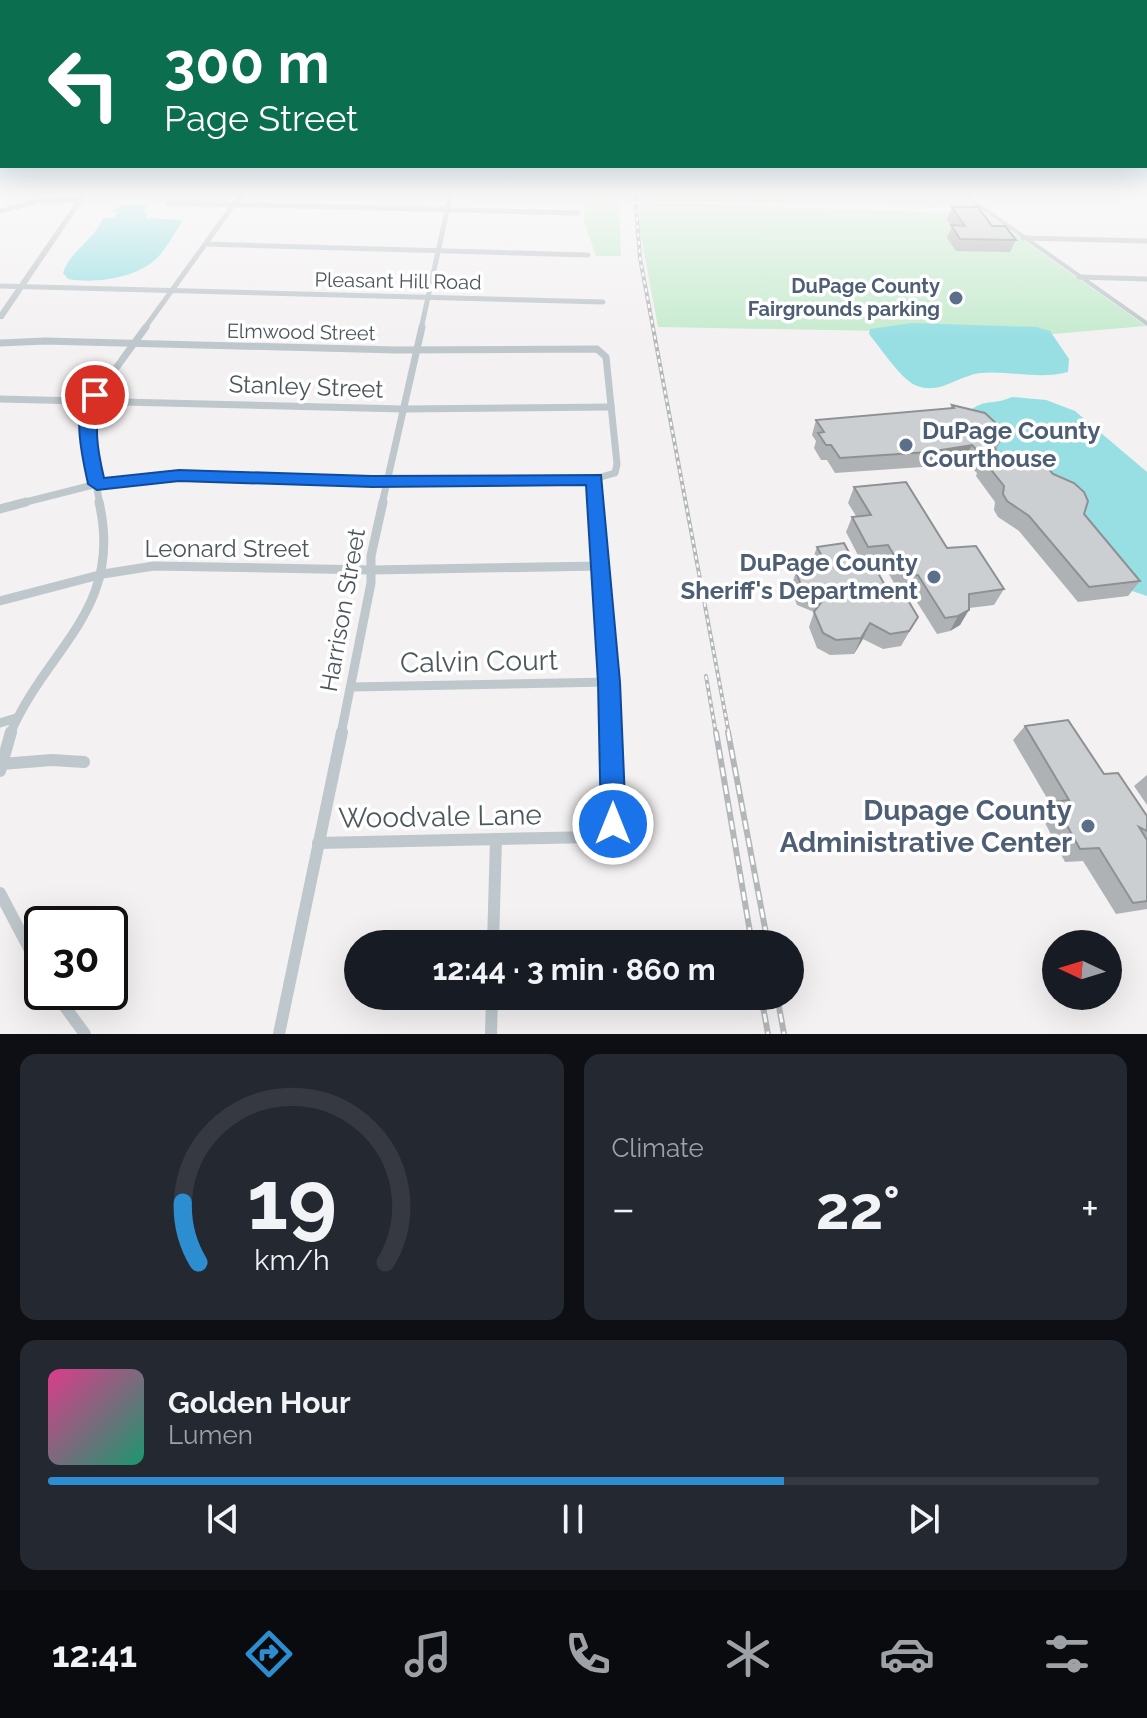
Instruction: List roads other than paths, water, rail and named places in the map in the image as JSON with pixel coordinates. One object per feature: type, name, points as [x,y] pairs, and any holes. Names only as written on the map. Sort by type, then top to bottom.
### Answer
[{"type":"street","points":[[0,317],[52,241]]},
{"type":"street","points":[[0,771],[16,718],[74,632],[103,574],[104,525],[87,437],[92,401],[208,241]]},
{"type":"street","name":"Harrison Street","points":[[279,1034],[351,687],[372,570],[371,556],[439,241]]},
{"type":"street","points":[[1028,241],[1147,324]]},
{"type":"street","points":[[206,244],[588,255]]},
{"type":"street","points":[[1079,277],[1147,279]]},
{"type":"street","name":"Pleasant Hill Road","points":[[0,286],[603,302]]},
{"type":"street","name":"Elmwood Street","points":[[0,343],[601,350],[606,357],[611,407]]},
{"type":"street","name":"Stanley Street","points":[[0,399],[403,409],[611,407]]},
{"type":"street","points":[[0,509],[97,484],[179,476],[387,481],[594,479],[615,473],[611,407]]},
{"type":"street","points":[[594,479],[609,682]]},
{"type":"street","name":"Leonard Street","points":[[0,601],[103,574],[184,565],[372,570],[601,566]]},
{"type":"street","name":"Calvin Court","points":[[351,687],[609,682]]},
{"type":"street","name":"Woodvale Lane","points":[[318,843],[594,837],[609,831],[615,817],[609,682]]},
{"type":"street","points":[[0,723],[16,718]]},
{"type":"street","points":[[1,764],[52,760],[84,762]]},
{"type":"street","points":[[493,930],[496,839]]},
{"type":"street","points":[[0,893],[24,939]]},
{"type":"street","points":[[67,1010],[85,1034]]},
{"type":"street","points":[[491,1034],[492,1010]]},
{"type":"water","points":[[86,241],[170,241],[150,264],[116,278],[91,281],[68,279],[63,273],[71,258]]},
{"type":"water","points":[[912,323],[1036,327],[1050,331],[1069,359],[1068,372],[1046,375],[980,373],[940,387],[924,388],[903,376],[869,334],[870,329]]},
{"type":"water","points":[[1012,397],[1046,400],[1075,411],[1147,472],[1147,596],[1129,590],[995,454],[996,448],[958,421],[980,404]]},
{"type":"railway","points":[[639,241],[729,734]]},
{"type":"railway","points":[[706,676],[716,734]]},
{"type":"railway","points":[[716,732],[750,930]]},
{"type":"railway","points":[[728,732],[765,930]]},
{"type":"railway","points":[[764,1010],[768,1034]]},
{"type":"railway","points":[[780,1010],[784,1034]]},
{"type":"place","name":"DuPage County Fairgrounds parking","points":[[956,298]]},
{"type":"place","name":"DuPage County Courthouse","points":[[906,445]]},
{"type":"place","name":"DuPage County Sheriff's Department","points":[[934,577]]},
{"type":"place","name":"Dupage County Administrative Center","points":[[1088,826]]}]
